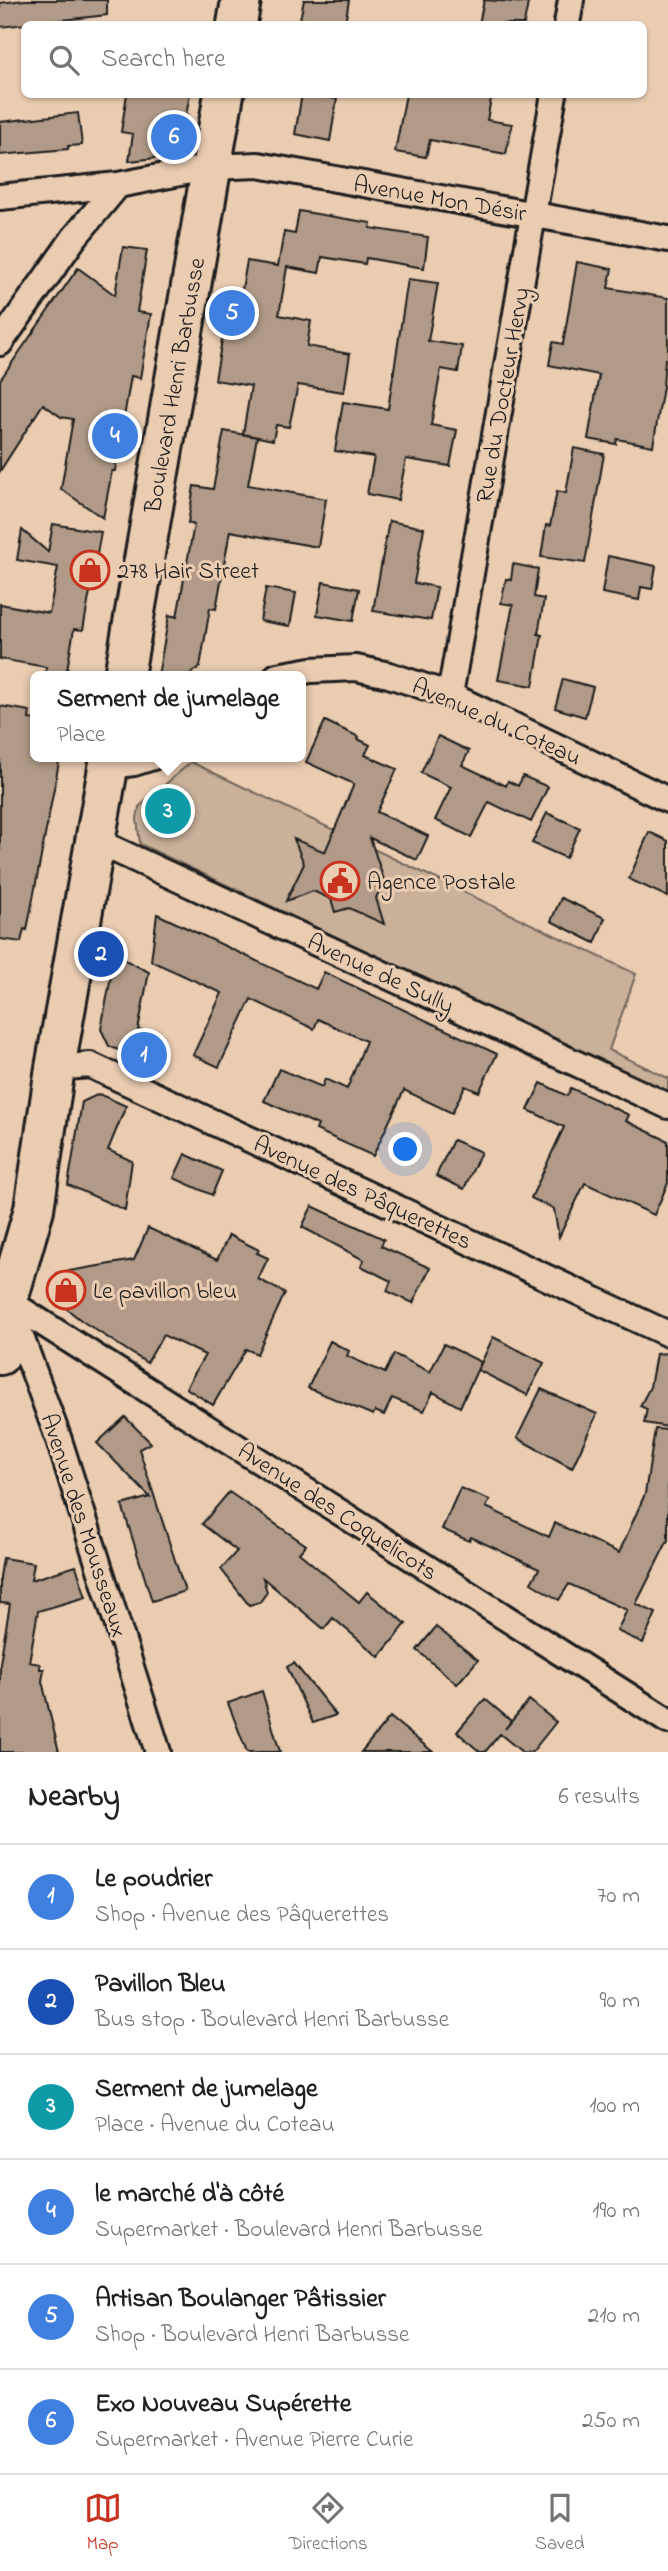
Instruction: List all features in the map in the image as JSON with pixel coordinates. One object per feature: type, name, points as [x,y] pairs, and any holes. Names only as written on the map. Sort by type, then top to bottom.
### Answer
[{"type":"main road","points":[[238,21],[241,0]]},
{"type":"main road","name":"Boulevard Henri Barbusse","points":[[125,671],[223,98]]},
{"type":"main road","points":[[0,1355],[3,1292],[34,1209],[55,1068],[109,762]]},
{"type":"street","points":[[568,21],[571,0]]},
{"type":"street","name":"Rue du Docteur Hervy","points":[[450,695],[553,98]]},
{"type":"street","name":"Avenue Mon Désir","points":[[0,197],[118,184],[211,167],[258,165],[668,239]]},
{"type":"street","points":[[0,343],[74,238],[118,184]]},
{"type":"street","name":"Avenue du Coteau","points":[[305,671],[356,668],[389,675],[450,695],[668,800]]},
{"type":"street","points":[[109,762],[137,762]]},
{"type":"street","name":"Avenue de Sully","points":[[94,840],[668,1106]]},
{"type":"street","name":"Avenue des Pâquerettes","points":[[55,1068],[90,1065],[668,1334]]},
{"type":"street","name":"Avenue des Coquelicots","points":[[3,1292],[668,1721]]},
{"type":"street","name":"Avenue des Mousseaux","points":[[3,1292],[59,1440],[158,1752]]},
{"type":"shaded area","points":[[191,762],[636,974],[609,1050],[668,1078],[668,1094],[140,844],[137,819],[139,807]]},
{"type":"building","points":[[25,0],[107,0],[107,15],[54,21],[21,21],[21,25],[0,27],[0,3]]},
{"type":"building","points":[[304,0],[349,0],[346,21],[300,21]]},
{"type":"building","points":[[484,0],[528,3],[525,21],[480,21]]},
{"type":"building","points":[[126,98],[189,98],[181,143],[165,157],[129,161],[133,134],[121,132]]},
{"type":"building","points":[[301,98],[337,99],[330,141],[295,134]]},
{"type":"building","points":[[405,98],[491,98],[487,120],[512,124],[506,154],[430,140],[426,157],[395,152]]},
{"type":"building","points":[[78,113],[82,145],[68,146],[68,149],[0,155],[0,122]]},
{"type":"building","points":[[299,211],[371,223],[370,228],[428,237],[424,268],[366,258],[365,264],[322,257],[319,273],[287,267],[279,315],[311,321],[307,346],[350,354],[344,392],[298,385],[289,427],[276,425],[273,440],[243,434],[251,386],[215,380],[230,293],[241,295],[247,261],[278,266],[284,232],[295,234]]},
{"type":"building","points":[[123,247],[147,250],[137,312],[151,314],[140,378],[131,376],[115,471],[112,471],[103,518],[61,489],[73,419],[61,417],[43,404],[0,471],[0,380],[78,268],[115,295]]},
{"type":"building","points":[[577,262],[612,269],[608,288],[668,298],[668,360],[665,359],[653,446],[617,439],[616,444],[588,439],[599,375],[549,365],[553,342],[563,344]]},
{"type":"building","points":[[408,279],[438,283],[428,341],[462,346],[458,372],[441,369],[431,425],[457,430],[450,466],[406,459],[398,500],[367,494],[374,457],[335,451],[343,402],[388,409]]},
{"type":"building","points":[[224,431],[257,437],[248,485],[326,499],[318,547],[230,531],[216,609],[210,608],[200,667],[194,671],[159,671],[169,615],[177,617],[194,525],[188,523],[194,486],[213,489]]},
{"type":"building","points":[[574,448],[604,454],[585,563],[541,557],[546,525],[550,526],[557,491],[566,493]]},
{"type":"building","points":[[389,521],[424,528],[414,583],[437,587],[431,620],[373,611]]},
{"type":"building","points":[[53,524],[101,532],[83,630],[74,629],[67,671],[46,671],[46,667],[0,659],[0,604],[49,613],[58,567],[17,560],[22,530],[48,552]]},
{"type":"building","points":[[608,556],[656,566],[652,589],[641,587],[639,600],[602,593]]},
{"type":"building","points":[[513,564],[538,569],[534,597],[544,599],[538,634],[542,635],[533,686],[498,680],[513,605],[501,603],[506,579],[511,580]]},
{"type":"building","points":[[323,582],[359,589],[353,621],[317,615]]},
{"type":"building","points":[[266,588],[296,593],[290,626],[260,621]]},
{"type":"building","points":[[563,679],[593,687],[585,717],[555,708]]},
{"type":"building","points":[[0,706],[30,711],[30,762],[59,762],[27,930],[24,929],[21,942],[0,939]]},
{"type":"building","points":[[325,721],[370,745],[365,755],[397,769],[377,812],[428,836],[417,860],[370,838],[384,880],[376,898],[384,924],[349,908],[335,912],[331,899],[313,891],[286,901],[304,864],[294,839],[325,852],[354,784],[306,762]]},
{"type":"building","points":[[438,736],[469,751],[462,765],[506,786],[508,781],[518,786],[523,776],[548,787],[531,822],[489,802],[471,837],[435,820],[451,787],[421,773]]},
{"type":"building","points":[[547,813],[580,828],[566,858],[532,843]]},
{"type":"building","points":[[649,832],[668,841],[668,897],[629,879]]},
{"type":"building","points":[[561,898],[605,918],[595,943],[551,921]]},
{"type":"building","points":[[157,914],[316,989],[324,972],[497,1054],[479,1092],[465,1086],[452,1113],[404,1090],[373,1156],[316,1130],[318,1125],[264,1101],[279,1069],[322,1087],[325,1079],[347,1089],[366,1041],[318,1019],[314,1029],[251,999],[219,1067],[193,1055],[222,993],[151,961]]},
{"type":"building","points":[[115,955],[149,972],[138,1030],[152,1032],[147,1063],[109,1046],[101,1029]]},
{"type":"building","points":[[541,1083],[567,1096],[571,1088],[629,1115],[626,1121],[668,1141],[668,1183],[654,1215],[585,1183],[559,1237],[554,1209],[531,1198],[564,1127],[528,1110]]},
{"type":"building","points":[[99,1094],[126,1106],[108,1150],[132,1161],[125,1210],[68,1185],[82,1102]]},
{"type":"building","points":[[453,1140],[481,1152],[464,1189],[436,1176]]},
{"type":"building","points":[[185,1154],[222,1171],[212,1195],[174,1178]]},
{"type":"building","points":[[312,1206],[384,1239],[381,1246],[430,1268],[413,1303],[387,1291],[391,1281],[361,1266],[364,1260],[302,1227]]},
{"type":"building","points":[[148,1228],[217,1260],[229,1235],[259,1250],[257,1253],[268,1258],[258,1279],[285,1293],[257,1354],[246,1349],[213,1405],[186,1388],[205,1355],[163,1335],[147,1363],[62,1305],[57,1273],[134,1260]]},
{"type":"building","points":[[493,1337],[544,1363],[527,1395],[478,1370]]},
{"type":"building","points":[[330,1341],[349,1351],[347,1356],[385,1373],[394,1354],[430,1372],[444,1344],[481,1362],[460,1407],[433,1392],[424,1411],[392,1398],[384,1415],[375,1411],[373,1415],[308,1388]]},
{"type":"building","points":[[668,1353],[668,1427],[644,1423],[647,1409],[640,1406],[650,1387],[656,1354]]},
{"type":"building","points":[[541,1389],[597,1414],[572,1468],[517,1438]]},
{"type":"building","points":[[125,1417],[151,1443],[139,1449],[185,1591],[152,1601],[122,1505],[150,1497],[97,1443]]},
{"type":"building","points":[[655,1429],[668,1430],[668,1540],[636,1604],[656,1613],[643,1643],[617,1631],[627,1610],[569,1584],[559,1600],[531,1583],[539,1569],[471,1537],[469,1541],[442,1529],[460,1488],[490,1500],[486,1507],[549,1537],[555,1523],[619,1553],[645,1494]]},
{"type":"building","points":[[229,1492],[306,1545],[299,1553],[359,1602],[367,1592],[406,1624],[379,1657],[333,1618],[324,1629],[263,1578],[267,1592],[260,1602],[249,1605],[221,1569],[237,1551],[202,1524]]},
{"type":"building","points":[[3,1558],[34,1563],[31,1580],[76,1566],[86,1597],[38,1611],[29,1662],[40,1664],[40,1669],[44,1669],[42,1681],[59,1752],[0,1752],[0,1663],[10,1604],[0,1603]]},
{"type":"building","points":[[436,1627],[478,1660],[457,1684],[417,1650]]},
{"type":"building","points":[[294,1663],[336,1715],[313,1723],[287,1667]]},
{"type":"building","points":[[262,1691],[280,1752],[247,1752],[228,1703]]},
{"type":"building","points":[[485,1699],[511,1721],[505,1729],[529,1700],[556,1722],[532,1752],[522,1752],[500,1734],[485,1752],[480,1752],[457,1732]]},
{"type":"building","points":[[390,1717],[433,1752],[361,1752]]},
{"type":"place","name":"Exo Nouveau Supérette","points":[[174,137]]},
{"type":"place","name":"Artisan Boulanger Pâtissier","points":[[232,313]]},
{"type":"place","name":"le marché d'à côté","points":[[115,436]]},
{"type":"place","name":"278 Hair Street","points":[[90,570]]},
{"type":"place","name":"Serment de jumelage","points":[[168,811]]},
{"type":"place","name":"Agence Postale","points":[[340,881]]},
{"type":"place","name":"Pavillon Bleu","points":[[101,954]]},
{"type":"place","name":"Le poudrier","points":[[144,1055]]},
{"type":"place","name":"Le pavillon bleu","points":[[66,1290]]}]
